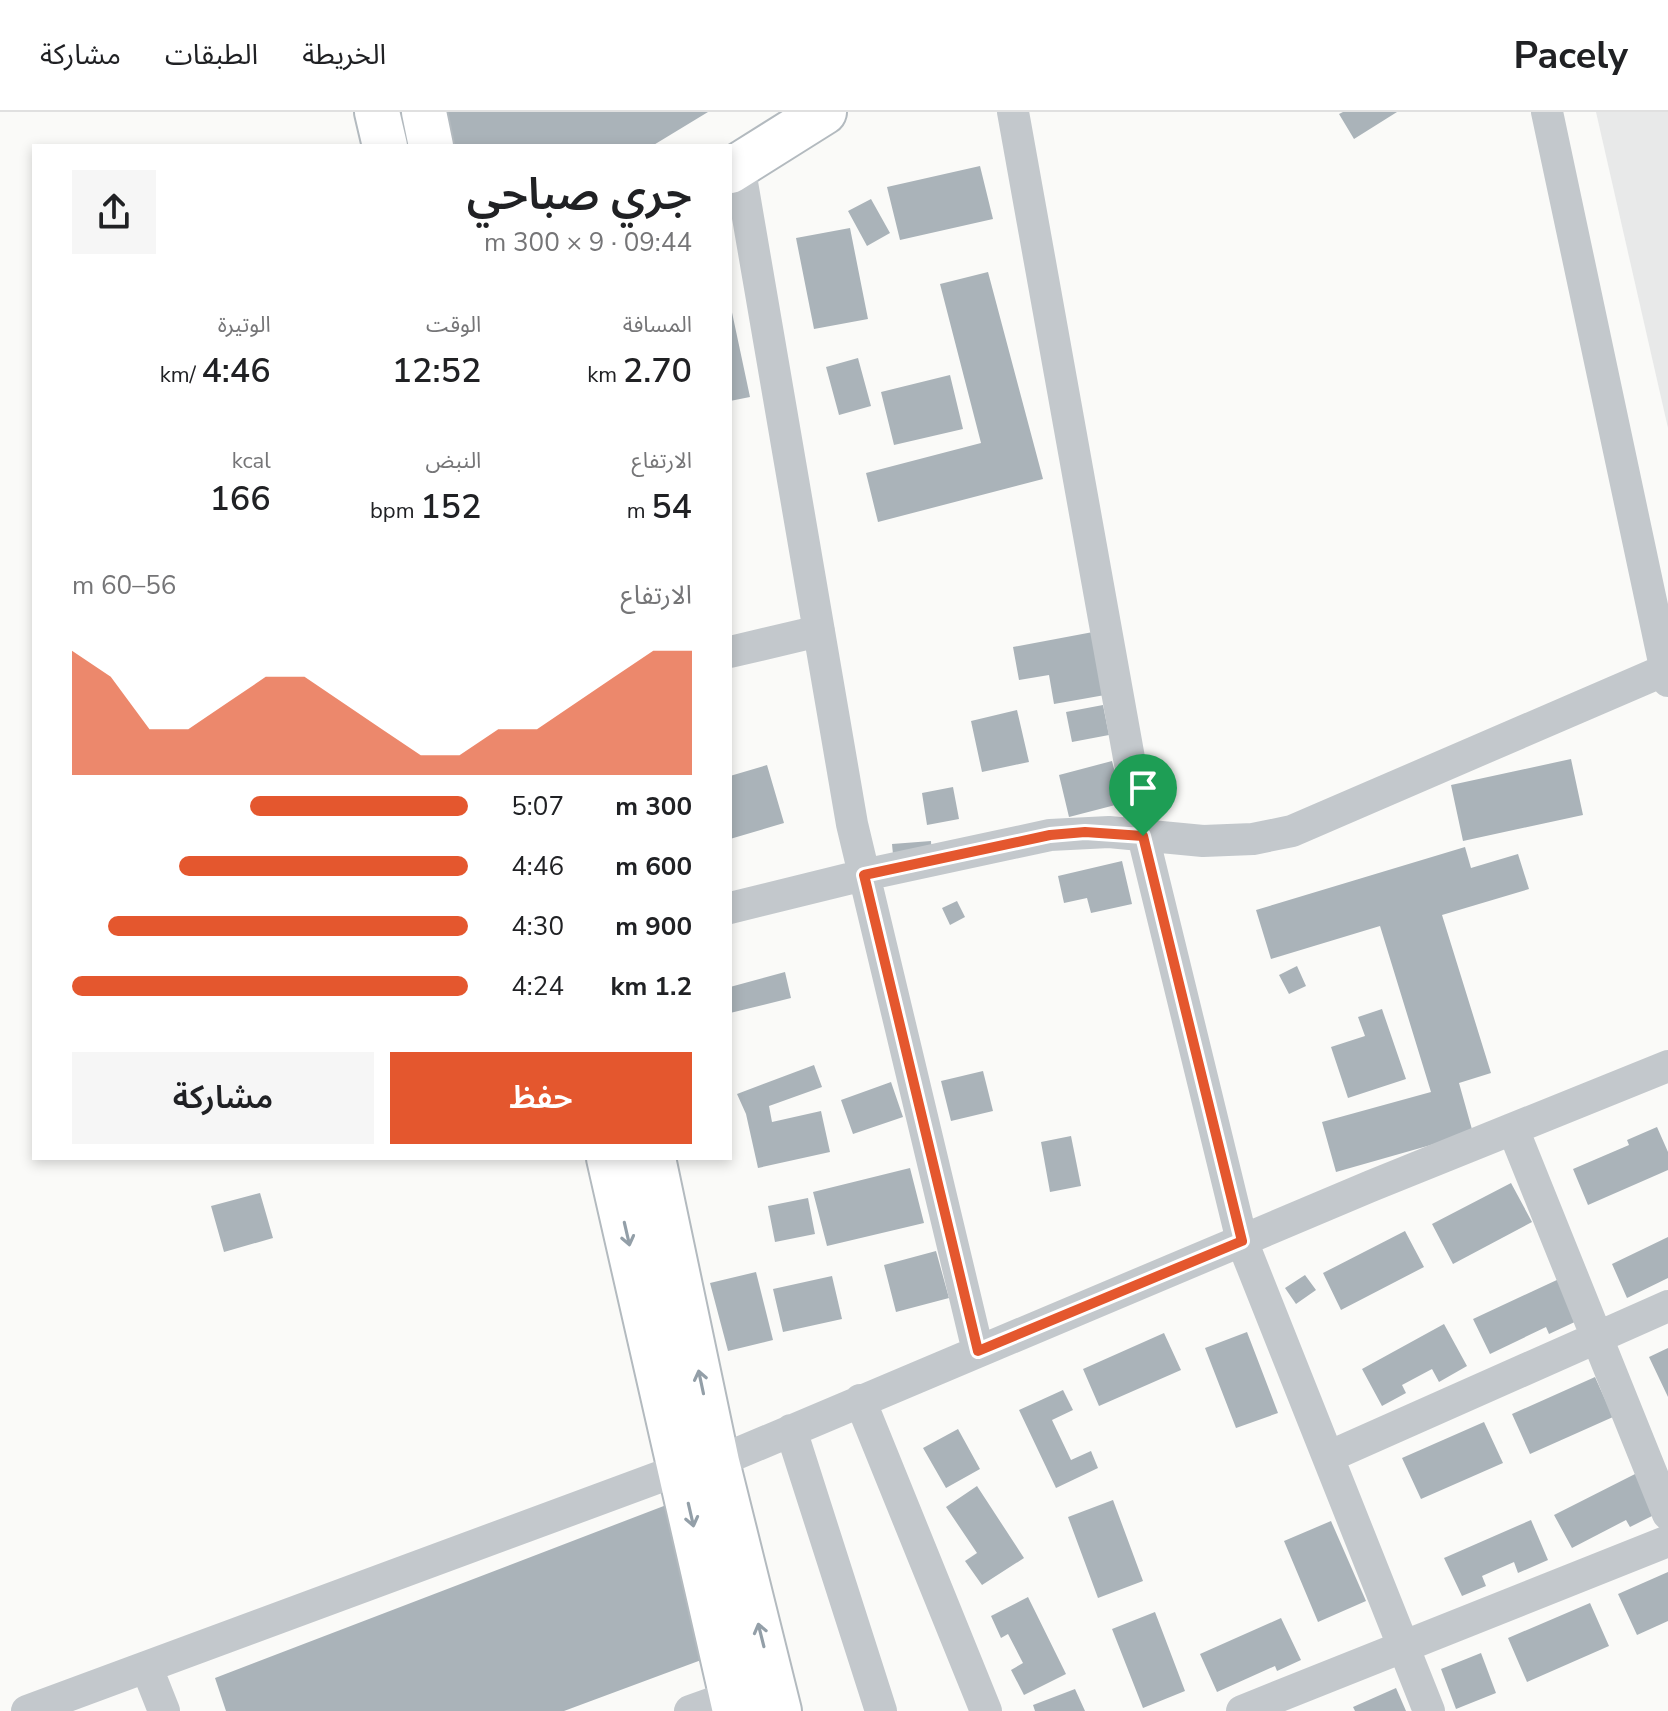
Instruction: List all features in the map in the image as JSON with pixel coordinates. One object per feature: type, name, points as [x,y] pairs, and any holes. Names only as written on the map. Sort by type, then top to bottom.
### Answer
[{"type":"main road","points":[[377,112],[385,144]]},
{"type":"main road","points":[[424,112],[431,144]]},
{"type":"main road","points":[[734,168],[824,112]]},
{"type":"main road","points":[[610,1160],[699,1465],[779,1711]]},
{"type":"main road","points":[[653,1160],[733,1704]]},
{"type":"street","points":[[1013,112],[1143,836],[1242,1241],[1429,1711]]},
{"type":"street","points":[[732,908],[1050,835],[1085,832],[1203,841],[1253,839],[1292,831],[1666,676],[1547,112]]},
{"type":"street","points":[[734,168],[852,824],[978,1351]]},
{"type":"street","points":[[732,652],[819,631]]},
{"type":"street","points":[[27,1711],[791,1430],[1668,1066]]},
{"type":"street","points":[[1513,1129],[1668,1514]]},
{"type":"street","points":[[1328,1457],[1668,1306]]},
{"type":"street","points":[[860,1400],[986,1711]]},
{"type":"street","points":[[791,1430],[881,1711]]},
{"type":"street","points":[[1242,1711],[1668,1541]]},
{"type":"street","points":[[147,1668],[164,1711]]},
{"type":"street","points":[[690,1711],[733,1704]]},
{"type":"shaded area","points":[[1596,112],[1668,112],[1668,428]]},
{"type":"building","points":[[446,112],[708,112],[655,144],[451,144]]},
{"type":"building","points":[[1397,112],[1354,139],[1339,114]]},
{"type":"building","points":[[980,166],[993,219],[900,240],[887,187]]},
{"type":"building","points":[[871,199],[890,233],[867,246],[848,211]]},
{"type":"building","points":[[850,228],[868,319],[814,329],[796,238]]},
{"type":"building","points":[[988,272],[1043,479],[878,522],[866,473],[981,443],[940,284]]},
{"type":"building","points":[[732,312],[750,397],[732,401]]},
{"type":"building","points":[[858,358],[871,406],[839,415],[826,367]]},
{"type":"building","points":[[950,375],[963,429],[894,445],[881,392]]},
{"type":"building","points":[[1093,632],[1105,695],[1054,704],[1049,675],[1019,680],[1013,647]]},
{"type":"building","points":[[1103,705],[1109,735],[1072,742],[1066,712]]},
{"type":"building","points":[[1017,710],[1029,762],[982,772],[971,721]]},
{"type":"building","points":[[1571,759],[1583,815],[1463,841],[1451,785]]},
{"type":"building","points":[[1112,761],[1123,803],[1069,817],[1059,775]]},
{"type":"building","points":[[767,765],[784,823],[732,838],[732,775]]},
{"type":"building","points":[[953,787],[959,819],[927,825],[922,793]]},
{"type":"building","points":[[931,841],[932,862],[894,865],[892,844]]},
{"type":"building","points":[[1465,847],[1471,868],[1518,854],[1529,889],[1442,915],[1491,1073],[1459,1083],[1473,1133],[1336,1172],[1322,1122],[1431,1092],[1380,926],[1271,959],[1256,910]]},
{"type":"building","points":[[1122,861],[1132,904],[1091,913],[1087,898],[1064,903],[1058,876]]},
{"type":"building","points":[[957,901],[965,917],[950,925],[942,908]]},
{"type":"building","points":[[1297,966],[1306,986],[1289,994],[1279,975]]},
{"type":"building","points":[[785,972],[791,998],[732,1013],[732,986]]},
{"type":"building","points":[[1382,1009],[1406,1079],[1348,1098],[1331,1047],[1365,1036],[1358,1017]]},
{"type":"building","points":[[814,1065],[822,1087],[769,1106],[772,1122],[821,1111],[830,1152],[758,1168],[746,1114],[737,1094]]},
{"type":"building","points":[[983,1071],[993,1111],[951,1121],[941,1081]]},
{"type":"building","points":[[891,1082],[903,1117],[853,1134],[841,1100]]},
{"type":"building","points":[[1657,1127],[1668,1152],[1668,1170],[1588,1205],[1573,1169],[1629,1145],[1627,1140]]},
{"type":"building","points":[[1071,1136],[1081,1186],[1050,1192],[1041,1142]]},
{"type":"building","points":[[910,1168],[924,1223],[827,1246],[813,1192]]},
{"type":"building","points":[[1511,1183],[1532,1222],[1453,1264],[1432,1224]]},
{"type":"building","points":[[260,1193],[273,1238],[224,1252],[211,1206]]},
{"type":"building","points":[[808,1198],[815,1234],[775,1242],[768,1206]]},
{"type":"building","points":[[1405,1231],[1424,1267],[1341,1310],[1323,1273]]},
{"type":"building","points":[[1668,1237],[1668,1278],[1627,1298],[1612,1264]]},
{"type":"building","points":[[936,1251],[949,1298],[896,1312],[884,1265]]},
{"type":"building","points":[[756,1272],[773,1340],[728,1351],[710,1283]]},
{"type":"building","points":[[1305,1275],[1316,1290],[1296,1304],[1285,1288]]},
{"type":"building","points":[[832,1276],[842,1319],[783,1332],[773,1289]]},
{"type":"building","points":[[1559,1279],[1579,1320],[1549,1334],[1546,1327],[1490,1354],[1473,1319]]},
{"type":"building","points":[[1444,1324],[1467,1366],[1439,1382],[1432,1369],[1402,1385],[1406,1393],[1382,1406],[1362,1369]]},
{"type":"building","points":[[1247,1332],[1278,1413],[1236,1428],[1205,1348]]},
{"type":"building","points":[[1164,1333],[1181,1370],[1099,1406],[1083,1369]]},
{"type":"building","points":[[1668,1348],[1668,1397],[1649,1357]]},
{"type":"building","points":[[1595,1377],[1613,1417],[1530,1454],[1512,1414]]},
{"type":"building","points":[[1063,1390],[1073,1410],[1052,1420],[1071,1460],[1091,1451],[1098,1468],[1056,1488],[1019,1410]]},
{"type":"building","points":[[1484,1422],[1503,1463],[1421,1499],[1402,1458]]},
{"type":"building","points":[[958,1429],[980,1469],[946,1488],[923,1448]]},
{"type":"building","points":[[1639,1472],[1660,1512],[1630,1527],[1626,1520],[1572,1548],[1554,1515]]},
{"type":"building","points":[[977,1486],[1024,1558],[982,1585],[965,1561],[977,1553],[946,1507]]},
{"type":"building","points":[[1113,1500],[1143,1581],[1098,1598],[1068,1517]]},
{"type":"building","points":[[669,1504],[704,1659],[564,1711],[226,1711],[215,1678]]},
{"type":"building","points":[[1531,1520],[1548,1560],[1518,1573],[1514,1562],[1482,1576],[1486,1586],[1462,1596],[1444,1558]]},
{"type":"building","points":[[1331,1521],[1366,1601],[1318,1622],[1284,1541]]},
{"type":"building","points":[[1668,1572],[1668,1621],[1637,1635],[1618,1594]]},
{"type":"building","points":[[1028,1597],[1066,1674],[1024,1695],[1011,1670],[1023,1663],[1008,1634],[1001,1638],[991,1616]]},
{"type":"building","points":[[1590,1603],[1609,1646],[1527,1682],[1508,1638]]},
{"type":"building","points":[[1155,1612],[1185,1691],[1143,1708],[1112,1629]]},
{"type":"building","points":[[1281,1618],[1301,1660],[1277,1671],[1275,1666],[1217,1692],[1200,1654]]},
{"type":"building","points":[[1481,1653],[1496,1693],[1456,1709],[1441,1669]]},
{"type":"building","points":[[1396,1688],[1406,1711],[1355,1711],[1353,1707]]},
{"type":"building","points":[[1075,1689],[1085,1711],[1035,1711],[1033,1705]]},
{"type":"route","points":[[1109,832],[1143,836],[1242,1241],[978,1351],[864,875],[1050,835],[1109,832]]}]
